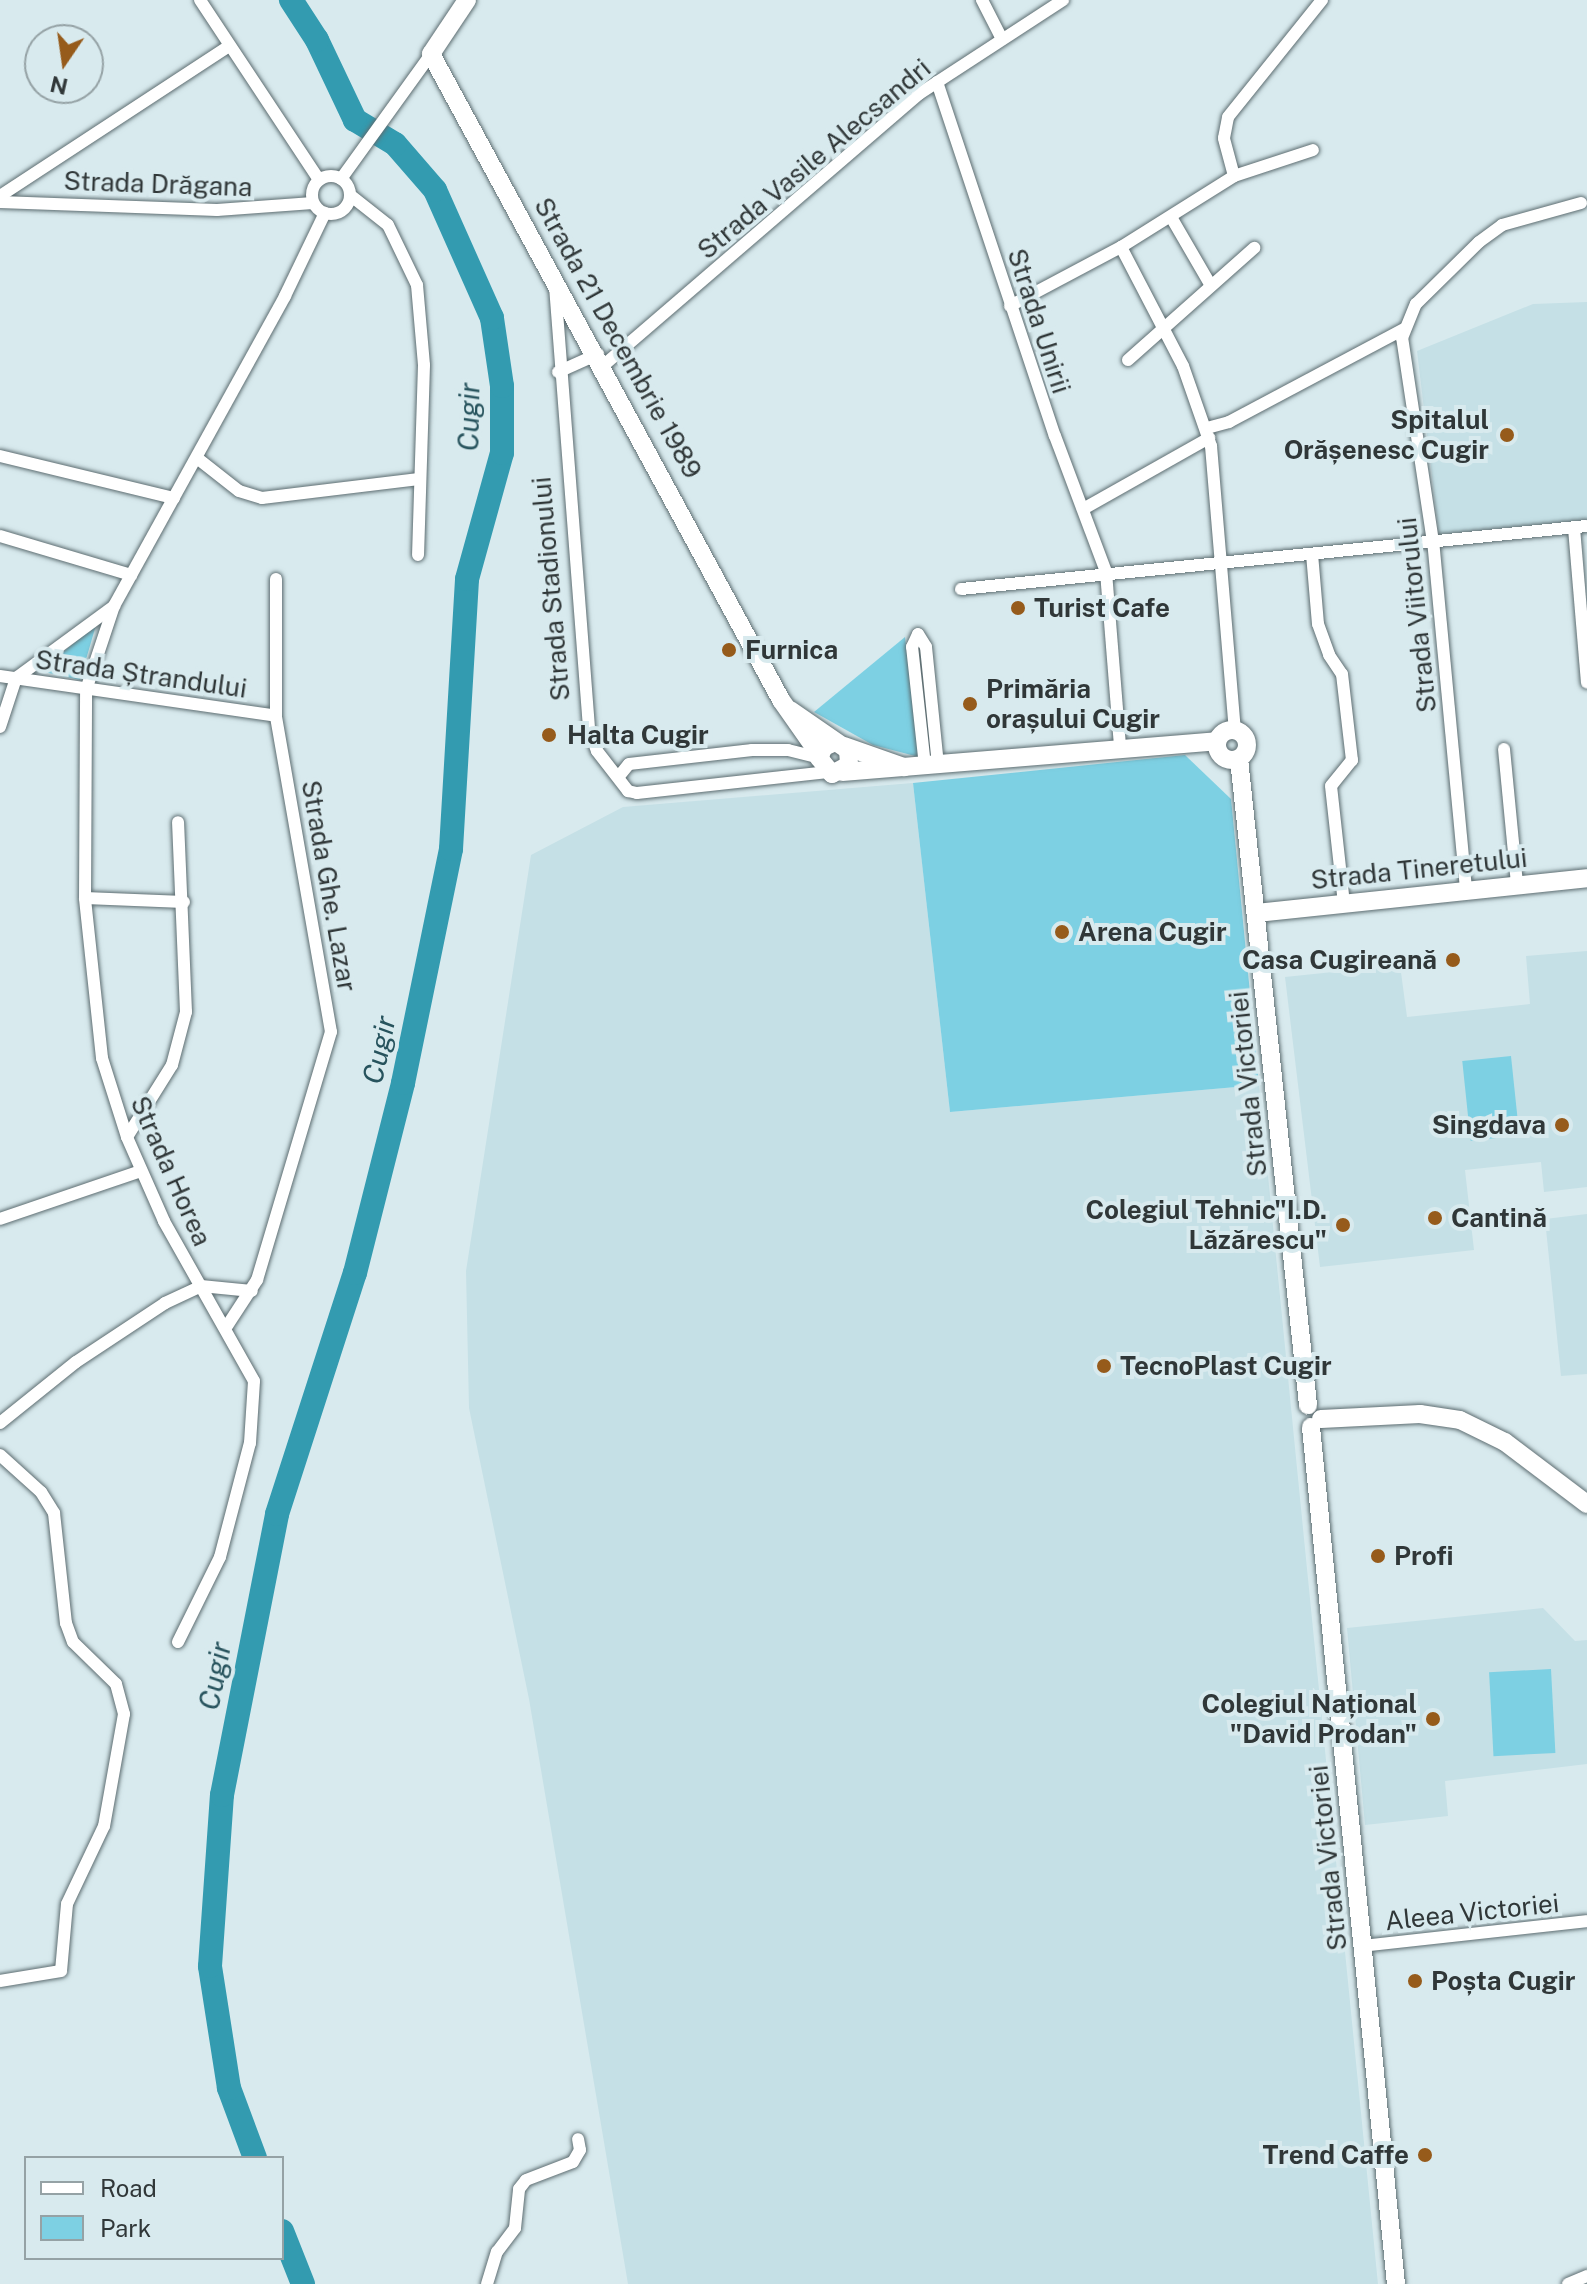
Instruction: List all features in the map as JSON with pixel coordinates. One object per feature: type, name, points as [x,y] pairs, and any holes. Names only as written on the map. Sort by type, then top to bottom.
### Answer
[{"type":"main road","points":[[431,54],[467,0]]},
{"type":"main road","name":"Strada 21 Decembrie 1989","points":[[431,54],[601,359],[785,706],[827,764]]},
{"type":"main road","name":"Strada 21 Decembrie 1989","points":[[785,706],[840,744]]},
{"type":"main road","points":[[827,764],[923,767],[1120,747],[1217,741],[1235,730]]},
{"type":"main road","name":"Strada Victoriei","points":[[1235,730],[1247,743],[1239,759],[1313,1417],[1396,2284]]},
{"type":"main road","points":[[1217,741],[1220,755],[1239,759]]},
{"type":"main road","points":[[840,744],[923,767]]},
{"type":"main road","points":[[827,764],[840,744]]},
{"type":"main road","points":[[827,764],[850,760],[840,744]]},
{"type":"main road","name":"Strada Tineretului","points":[[1256,913],[1587,878]]},
{"type":"main road","points":[[1313,1417],[1420,1414],[1460,1420],[1505,1442],[1587,1504]]},
{"type":"street","points":[[200,0],[228,47],[319,180]]},
{"type":"street","points":[[982,0],[1002,39]]},
{"type":"street","name":"Strada Vasile Alecsandri","points":[[601,359],[937,82],[1063,0]]},
{"type":"street","points":[[1234,176],[1224,138],[1228,117],[1322,0]]},
{"type":"street","points":[[0,199],[228,47]]},
{"type":"street","points":[[341,179],[431,54]]},
{"type":"street","name":"Strada Unirii","points":[[937,82],[1010,306],[1106,572],[1120,747]]},
{"type":"street","points":[[1010,306],[1121,247],[1234,176],[1313,150]]},
{"type":"street","points":[[319,180],[341,179]]},
{"type":"street","points":[[341,179],[350,195],[388,225],[417,285],[424,365],[418,555]]},
{"type":"street","points":[[319,180],[312,190],[313,203],[325,213],[342,210],[350,195]]},
{"type":"street","name":"Strada Drăgana","points":[[0,199],[217,210],[313,203]]},
{"type":"street","points":[[1083,509],[1208,433],[1403,334],[1432,287],[1502,225],[1581,203]]},
{"type":"street","points":[[0,727],[16,678],[114,606],[197,458],[325,213]]},
{"type":"street","points":[[1171,217],[1210,284]]},
{"type":"street","points":[[1121,247],[1164,327],[1208,433],[1235,730]]},
{"type":"street","points":[[1128,360],[1254,248]]},
{"type":"street","name":"Strada Stadionului","points":[[555,279],[558,372],[589,729],[597,751],[620,775]]},
{"type":"street","name":"Strada Viitorului","points":[[1403,334],[1433,542],[1466,889]]},
{"type":"street","points":[[558,372],[601,359]]},
{"type":"street","points":[[0,456],[174,498]]},
{"type":"street","points":[[197,458],[239,491],[262,498],[419,479]]},
{"type":"street","points":[[961,589],[1106,572],[1580,527],[1587,682]]},
{"type":"street","points":[[0,536],[131,575]]},
{"type":"street","points":[[1312,554],[1318,624],[1342,674],[1352,760],[1331,786],[1344,903]]},
{"type":"street","name":"Strada Ghe. Lazar","points":[[227,1326],[252,1291],[331,1032],[276,716],[276,579]]},
{"type":"street","name":"Strada Horea","points":[[114,606],[86,690],[85,898],[100,1046],[127,1137],[141,1171],[254,1381],[250,1443],[220,1557],[178,1642]]},
{"type":"street","points":[[918,634],[926,647],[923,767],[912,647],[918,634]]},
{"type":"street","name":"Strada Ștrandului","points":[[0,676],[276,716]]},
{"type":"street","points":[[1504,749],[1517,885]]},
{"type":"street","points":[[752,750],[788,750],[827,764],[637,793],[622,784],[620,775],[629,764],[752,750]]},
{"type":"street","points":[[127,1137],[179,1046],[187,988],[178,822]]},
{"type":"street","points":[[85,898],[184,902]]},
{"type":"street","points":[[0,1219],[141,1171]]},
{"type":"street","points":[[0,1423],[119,1331],[201,1286],[252,1291]]},
{"type":"street","points":[[0,1455],[41,1492],[54,1513],[73,1642],[116,1684],[123,1703],[123,1734],[104,1826],[67,1904],[65,1963],[53,1977],[0,1981]]},
{"type":"street","name":"Aleea Victoriei","points":[[1362,1946],[1587,1921]]},
{"type":"street","points":[[487,2284],[497,2252],[515,2228],[519,2189],[526,2180],[573,2162],[580,2150],[578,2139]]},
{"type":"street","points":[[1568,2284],[1587,2276]]},
{"type":"shaded area","name":"Spitalul Orășenesc Cugir","points":[[1587,302],[1587,520],[1439,534],[1417,351],[1533,304]]},
{"type":"shaded area","points":[[913,783],[950,1112],[1259,1085],[1378,2284],[628,2284],[529,1699],[469,1408],[466,1271],[531,855],[623,807]]},
{"type":"shaded area","points":[[1587,951],[1587,1187],[1544,1192],[1541,1162],[1465,1170],[1474,1250],[1320,1267],[1285,977],[1400,965],[1407,1017],[1530,1004],[1526,956]]},
{"type":"shaded area","points":[[1587,1214],[1587,1374],[1561,1376],[1545,1219]]},
{"type":"shaded area","points":[[1543,1608],[1575,1641],[1587,1640],[1587,1764],[1445,1781],[1448,1816],[1365,1825],[1347,1628]]},
{"type":"green space","points":[[96,625],[80,680],[40,671]]},
{"type":"green space","points":[[905,637],[919,757],[873,745],[814,712]]},
{"type":"green space","points":[[1185,755],[1231,799],[1259,1085],[950,1112],[913,783]]},
{"type":"green space","points":[[1511,1056],[1519,1136],[1471,1141],[1462,1061]]},
{"type":"green space","points":[[1551,1669],[1555,1753],[1493,1756],[1489,1672]]},
{"type":"waterway","name":"Cugir","points":[[254,2156],[229,2088],[210,1966],[222,1795],[277,1514],[355,1273],[403,1083],[451,849],[467,579],[502,453],[502,386],[492,318],[435,190],[395,144],[355,120],[317,40],[291,0]]},
{"type":"waterway","name":"Cugir","points":[[284,2236],[303,2284]]},
{"type":"place","name":"Spitalul Orășenesc Cugir","points":[[1507,435]]},
{"type":"place","name":"Turist Cafe","points":[[1018,608]]},
{"type":"place","name":"Furnica","points":[[729,650]]},
{"type":"place","name":"Primăria orașului Cugir","points":[[970,704]]},
{"type":"place","name":"Halta Cugir","points":[[549,735]]},
{"type":"place","name":"Arena Cugir","points":[[1062,932]]},
{"type":"place","name":"Casa Cugireană","points":[[1453,960]]},
{"type":"place","name":"Singdava","points":[[1562,1125]]},
{"type":"place","name":"Cantină","points":[[1435,1218]]},
{"type":"place","name":"Colegiul Tehnic\"I.D. Lăzărescu\"","points":[[1343,1225]]},
{"type":"place","name":"TecnoPlast Cugir","points":[[1104,1366]]},
{"type":"place","name":"Profi","points":[[1378,1556]]},
{"type":"place","name":"Colegiul Național \"David Prodan\"","points":[[1433,1719]]},
{"type":"place","name":"Poșta Cugir","points":[[1415,1981]]},
{"type":"place","name":"Trend Caffe","points":[[1425,2155]]}]
